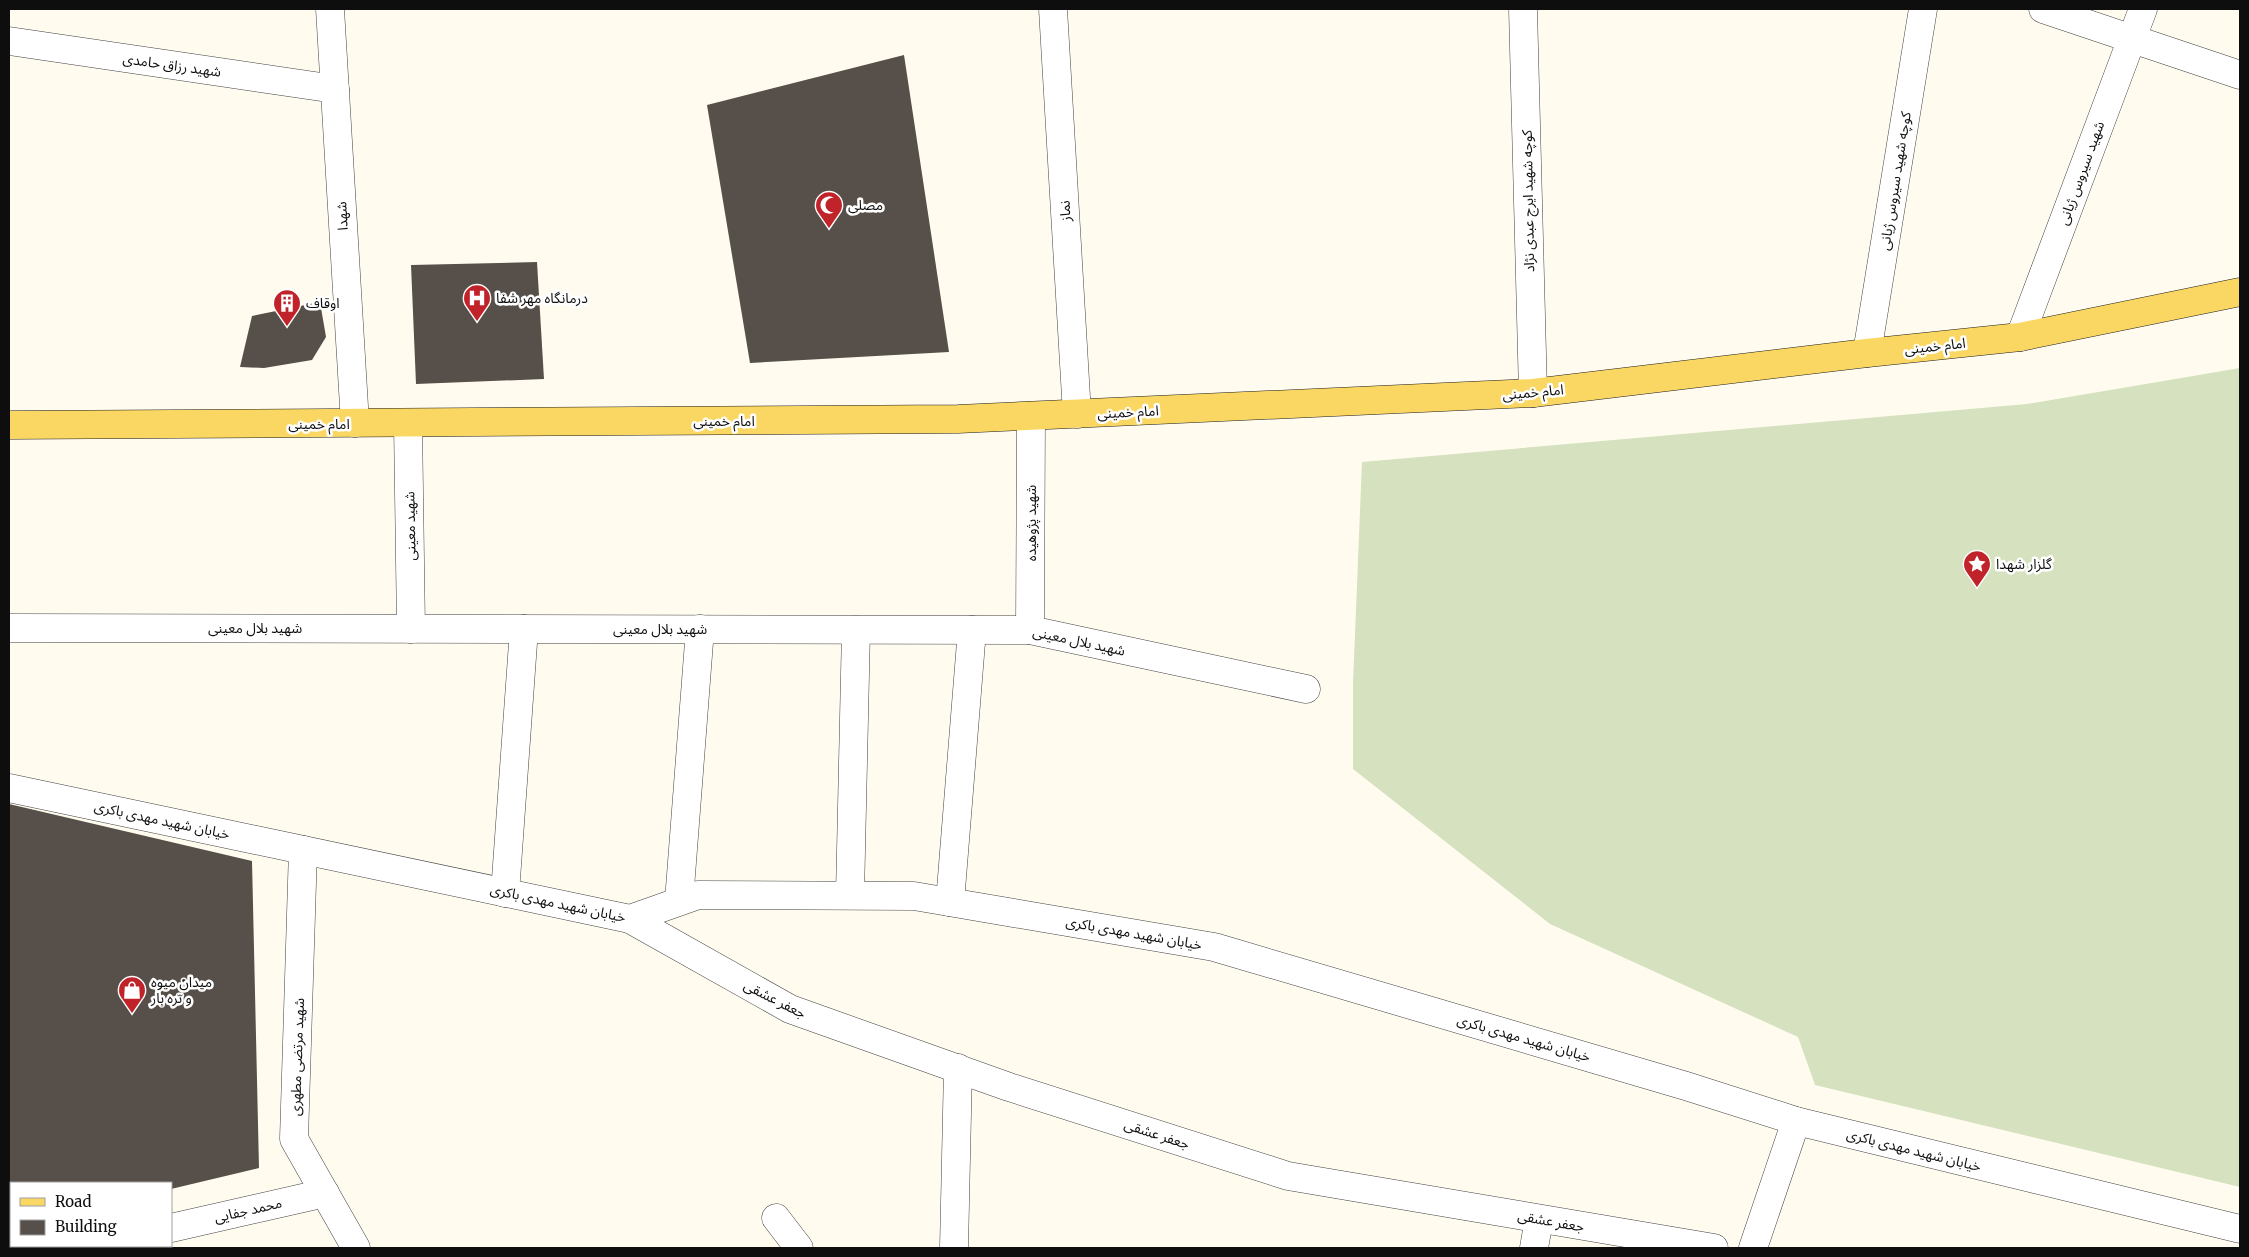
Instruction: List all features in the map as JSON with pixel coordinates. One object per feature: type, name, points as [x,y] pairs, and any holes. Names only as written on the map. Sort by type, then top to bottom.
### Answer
[{"type":"main road","name":"امام خمینی","points":[[9,424],[355,424],[958,419],[1533,393],[1867,353],[2020,337],[2240,292]]},
{"type":"street","name":"شهدا","points":[[330,9],[355,424]]},
{"type":"street","name":"نماز","points":[[1053,9],[1077,414]]},
{"type":"street","name":"کوچه شهید ایرج عبدی نژاد","points":[[1523,9],[1533,393]]},
{"type":"street","name":"کوچه شهید سیروس ژیانی","points":[[1867,353],[1923,9]]},
{"type":"street","points":[[2043,9],[2240,76]]},
{"type":"street","name":"شهید سیروس ژیانی","points":[[2020,337],[2143,9]]},
{"type":"street","name":"شهید رزاق حامدی","points":[[9,41],[335,89]]},
{"type":"street","name":"شهید پژوهیده","points":[[1030,630],[1031,416]]},
{"type":"street","name":"شهید معینی","points":[[408,423],[411,629]]},
{"type":"street","name":"شهید بلال معینی","points":[[9,628],[1030,630],[1306,689]]},
{"type":"street","points":[[505,893],[524,629]]},
{"type":"street","points":[[678,901],[700,629]]},
{"type":"street","points":[[850,896],[856,630]]},
{"type":"street","points":[[950,902],[972,630]]},
{"type":"street","name":"خیابان شهید مهدی باکری","points":[[9,788],[630,919],[698,895],[914,896],[1214,947],[1686,1086],[1796,1121],[2240,1229]]},
{"type":"street","name":"شهید مرتضی مطهری","points":[[303,850],[294,1139],[356,1248]]},
{"type":"street","name":"جعفر عشقی","points":[[630,919],[790,1009],[958,1068],[1288,1176],[1539,1218],[1656,1243],[1714,1248]]},
{"type":"street","points":[[954,1248],[958,1068]]},
{"type":"street","points":[[1753,1248],[1796,1121]]},
{"type":"street","name":"محمد جفایی","points":[[172,1228],[325,1193]]},
{"type":"street","points":[[776,1218],[799,1248]]},
{"type":"street","points":[[1534,1248],[1539,1218]]},
{"type":"green space","points":[[2240,368],[2240,1187],[1815,1085],[1798,1037],[1550,924],[1353,769],[1353,683],[1362,462],[2027,404]]},
{"type":"building","name":"مصلی","points":[[904,55],[949,352],[750,363],[707,105]]},
{"type":"building","name":"درمانگاه مهر شفا","points":[[537,262],[544,379],[416,384],[411,265]]},
{"type":"building","name":"اوقاف","points":[[320,302],[326,337],[312,360],[264,368],[240,367],[252,316]]},
{"type":"building","name":"میدان میوه و تره بار","points":[[9,804],[252,861],[259,1168],[172,1189],[172,1182],[10,1182],[9,1227]]},
{"type":"place","name":"مصلی","points":[[829,229]]},
{"type":"place","name":"درمانگاه مهر شفا","points":[[477,322]]},
{"type":"place","name":"اوقاف","points":[[287,327]]},
{"type":"place","name":"گلزار شهدا","points":[[1977,588]]},
{"type":"place","name":"میدان میوه و تره بار","points":[[132,1014]]}]
